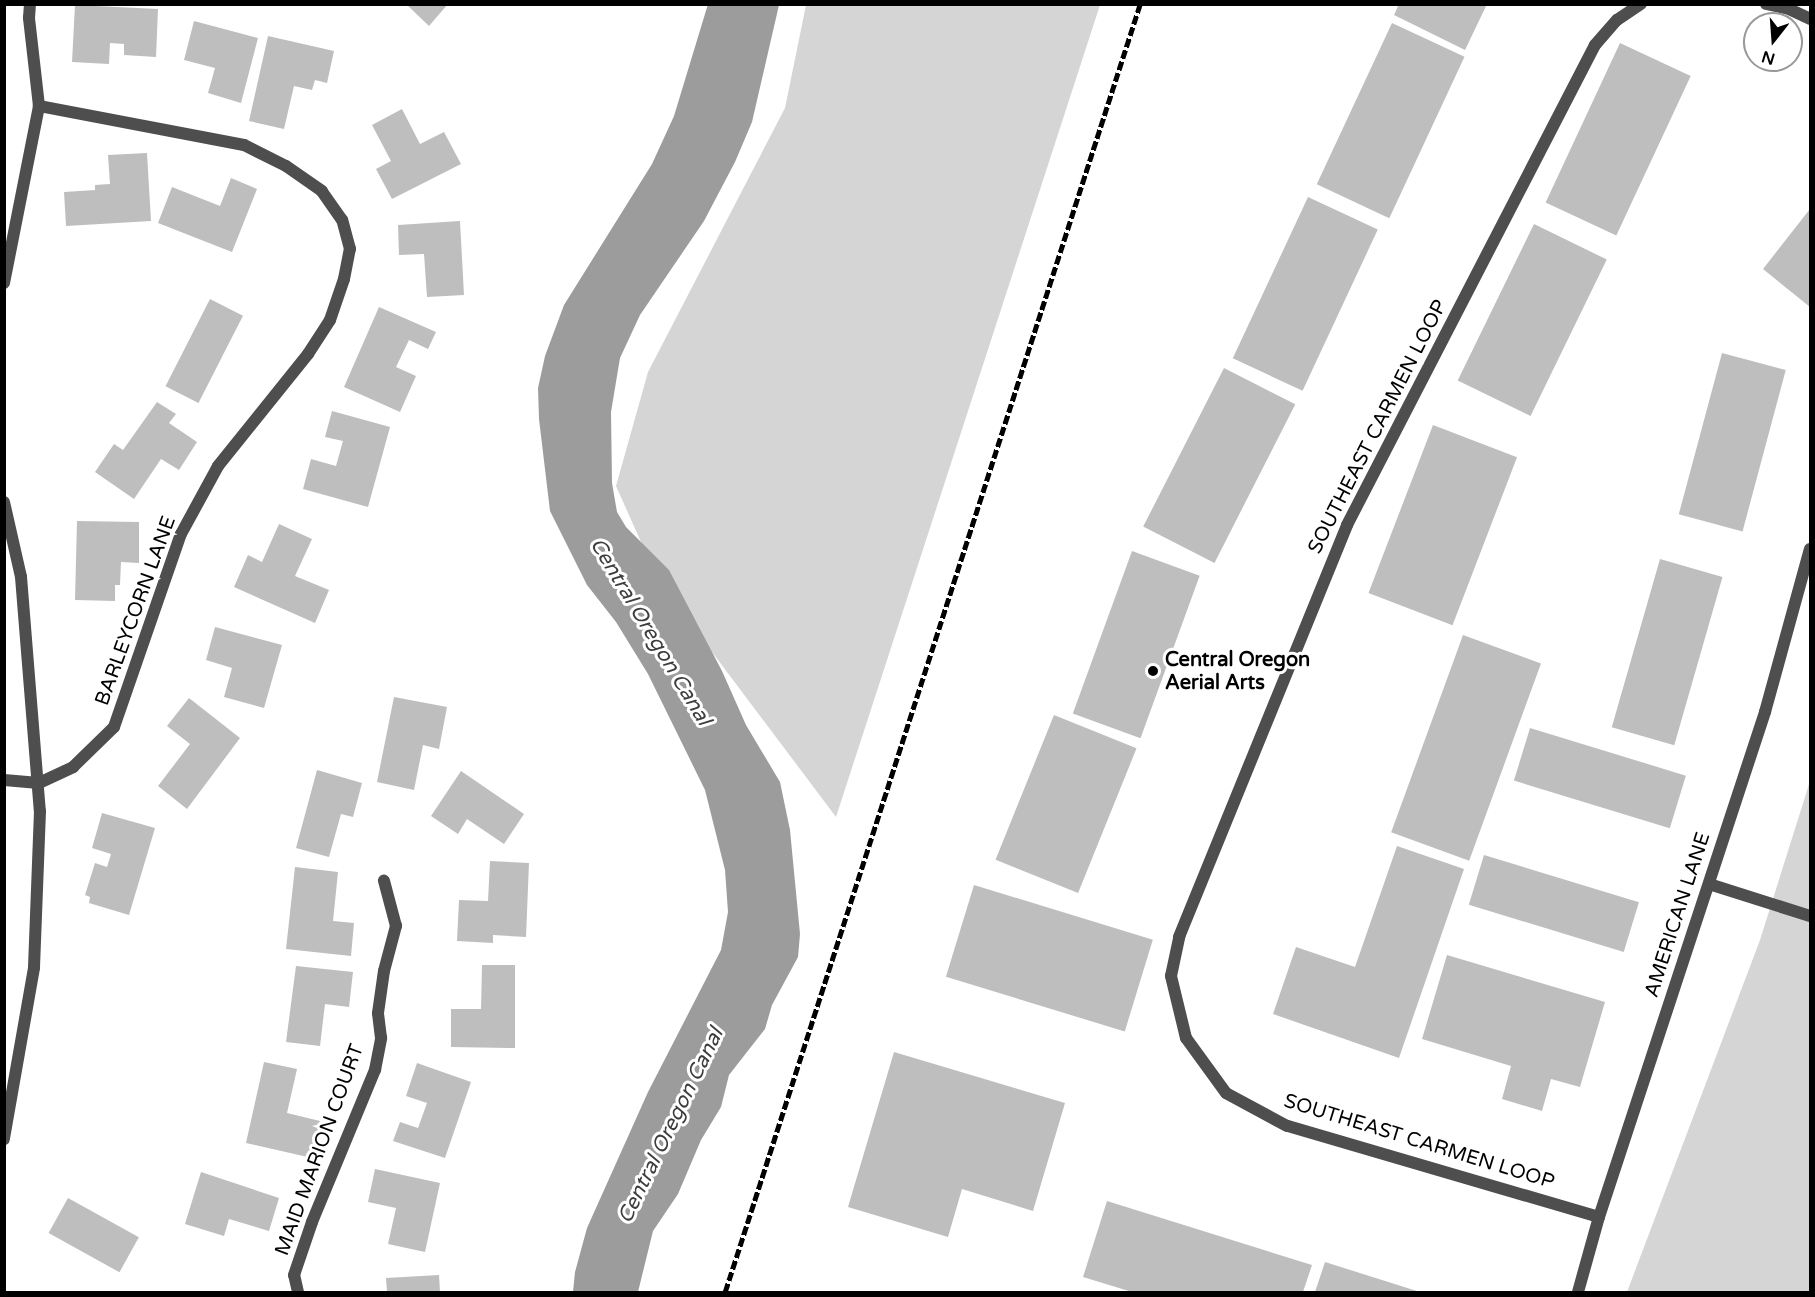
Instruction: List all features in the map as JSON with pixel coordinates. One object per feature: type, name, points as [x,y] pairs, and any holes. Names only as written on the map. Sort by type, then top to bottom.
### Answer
[{"type":"street","points":[[4,283],[39,106],[29,18],[30,4]]},
{"type":"street","name":"SOUTHEAST CARMEN LOOP","points":[[1599,1217],[1287,1126],[1227,1093],[1186,1038],[1171,976],[1179,937],[1347,525],[1595,45],[1617,20],[1641,4]]},
{"type":"street","points":[[1766,4],[1789,9],[1810,19]]},
{"type":"street","name":"BARLEYCORN LANE","points":[[39,106],[243,145],[286,166],[322,191],[342,220],[350,249],[344,279],[330,320],[308,354],[218,466],[180,534],[114,727],[73,768],[39,783]]},
{"type":"street","points":[[4,502],[21,577],[39,783],[34,968],[4,1139]]},
{"type":"street","name":"AMERICAN LANE","points":[[1578,1293],[1599,1217],[1765,712],[1810,549]]},
{"type":"street","points":[[4,780],[39,783]]},
{"type":"street","name":"MAID MARION COURT","points":[[298,1293],[294,1275],[312,1222],[377,1059],[381,1038],[378,1013],[396,926],[384,881]]},
{"type":"street","points":[[1709,884],[1810,916]]},
{"type":"shaded area","points":[[806,5],[1100,5],[836,817],[658,580],[616,486],[648,372],[785,108]]},
{"type":"shaded area","points":[[1810,781],[1810,1292],[1627,1292],[1760,940]]},
{"type":"water","name":"Central Oregon Canal","points":[[708,4],[779,5],[752,122],[735,162],[704,221],[640,315],[620,358],[611,412],[612,483],[617,512],[626,527],[669,570],[722,671],[746,725],[780,782],[790,830],[800,934],[798,957],[772,1005],[765,1029],[729,1075],[721,1107],[701,1140],[678,1194],[653,1231],[638,1292],[573,1292],[575,1272],[587,1228],[648,1092],[721,950],[728,912],[725,870],[705,790],[648,674],[616,622],[587,585],[550,511],[539,419],[538,388],[545,356],[564,305],[652,164],[674,116]]},
{"type":"building","points":[[406,4],[448,4],[429,26]]},
{"type":"building","points":[[1399,4],[1487,4],[1465,50],[1394,15]]},
{"type":"building","points":[[75,5],[158,9],[156,57],[124,55],[124,44],[110,43],[109,64],[72,62]]},
{"type":"building","points":[[194,21],[258,38],[241,103],[208,93],[215,68],[184,60]]},
{"type":"building","points":[[1392,23],[1465,57],[1389,218],[1317,184]]},
{"type":"building","points":[[268,36],[334,51],[327,83],[315,80],[312,90],[294,86],[284,129],[249,121]]},
{"type":"building","points":[[1620,43],[1691,76],[1616,235],[1546,203]]},
{"type":"building","points":[[402,109],[420,144],[444,132],[461,164],[392,199],[376,169],[391,161],[372,125]]},
{"type":"building","points":[[147,153],[151,221],[66,226],[64,192],[95,190],[95,185],[110,184],[108,155]]},
{"type":"building","points":[[231,178],[257,189],[232,252],[158,223],[172,187],[220,206]]},
{"type":"building","points":[[1308,197],[1378,230],[1303,391],[1233,358]]},
{"type":"building","points":[[1810,209],[1810,307],[1763,269]]},
{"type":"building","points":[[460,221],[464,295],[427,297],[424,254],[399,255],[398,225]]},
{"type":"building","points":[[1534,224],[1607,260],[1531,416],[1458,380]]},
{"type":"building","points":[[210,299],[243,316],[198,403],[166,386]]},
{"type":"building","points":[[379,307],[436,332],[428,349],[409,340],[396,367],[416,376],[400,412],[344,387]]},
{"type":"building","points":[[1722,353],[1786,370],[1743,531],[1679,514]]},
{"type":"building","points":[[1224,368],[1295,404],[1214,563],[1143,527]]},
{"type":"building","points":[[157,402],[176,414],[169,423],[197,442],[179,470],[161,459],[134,499],[95,472],[114,444],[123,450]]},
{"type":"building","points":[[332,411],[390,427],[368,507],[303,489],[311,459],[336,466],[343,441],[325,437]]},
{"type":"building","points":[[1433,425],[1517,457],[1453,625],[1368,593]]},
{"type":"building","points":[[77,521],[139,522],[139,563],[121,562],[120,585],[115,585],[115,601],[75,600]]},
{"type":"building","points":[[279,524],[312,539],[295,576],[329,590],[315,623],[234,587],[248,555],[262,562]]},
{"type":"building","points":[[1132,551],[1200,576],[1140,738],[1073,714]]},
{"type":"building","points":[[1660,559],[1722,577],[1674,745],[1612,727]]},
{"type":"building","points":[[215,627],[282,645],[264,708],[224,697],[232,668],[206,660]]},
{"type":"building","points":[[1463,635],[1541,663],[1469,861],[1391,832]]},
{"type":"building","points":[[394,697],[447,707],[439,749],[423,745],[414,790],[377,782]]},
{"type":"building","points":[[189,698],[240,738],[187,809],[158,786],[190,744],[167,726]]},
{"type":"building","points":[[1054,715],[1137,748],[1078,893],[996,860]]},
{"type":"building","points":[[1530,728],[1686,776],[1670,828],[1514,781]]},
{"type":"building","points":[[317,770],[362,783],[353,817],[341,814],[329,857],[296,848]]},
{"type":"building","points":[[461,771],[524,814],[504,844],[467,819],[458,834],[431,816]]},
{"type":"building","points":[[102,813],[155,828],[129,915],[89,903],[90,897],[85,895],[95,863],[107,867],[111,854],[92,848]]},
{"type":"building","points":[[1397,846],[1464,869],[1399,1058],[1273,1014],[1296,947],[1355,967]]},
{"type":"building","points":[[1484,855],[1639,902],[1624,952],[1469,905]]},
{"type":"building","points":[[490,861],[529,863],[526,937],[493,935],[493,943],[457,941],[459,900],[488,901]]},
{"type":"building","points":[[295,867],[338,872],[333,921],[354,923],[351,956],[286,949]]},
{"type":"building","points":[[974,885],[1153,940],[1125,1031],[946,977]]},
{"type":"building","points":[[1447,955],[1605,1002],[1580,1087],[1551,1079],[1542,1111],[1502,1099],[1511,1066],[1422,1039]]},
{"type":"building","points":[[482,965],[515,965],[515,1048],[451,1047],[451,1009],[481,1009]]},
{"type":"building","points":[[296,966],[353,972],[349,1007],[325,1004],[320,1046],[286,1042]]},
{"type":"building","points":[[894,1052],[1065,1103],[1033,1211],[962,1189],[948,1237],[848,1207]]},
{"type":"building","points":[[264,1062],[297,1069],[287,1113],[320,1121],[312,1158],[246,1143]]},
{"type":"building","points":[[417,1063],[471,1082],[445,1158],[393,1141],[400,1122],[418,1128],[427,1103],[406,1096]]},
{"type":"building","points":[[375,1169],[440,1183],[425,1252],[388,1244],[396,1208],[368,1202]]},
{"type":"building","points":[[201,1172],[279,1198],[269,1231],[229,1219],[224,1236],[185,1224]]},
{"type":"building","points":[[68,1198],[139,1237],[119,1272],[49,1233]]},
{"type":"building","points":[[1107,1201],[1312,1265],[1303,1292],[1132,1292],[1083,1277]]},
{"type":"building","points":[[1325,1262],[1420,1292],[1315,1292]]},
{"type":"building","points":[[439,1275],[440,1292],[387,1292],[386,1278]]},
{"type":"railway","points":[[725,1292],[1140,4]]},
{"type":"place","name":"Central Oregon Aerial Arts","points":[[1153,671]]}]
